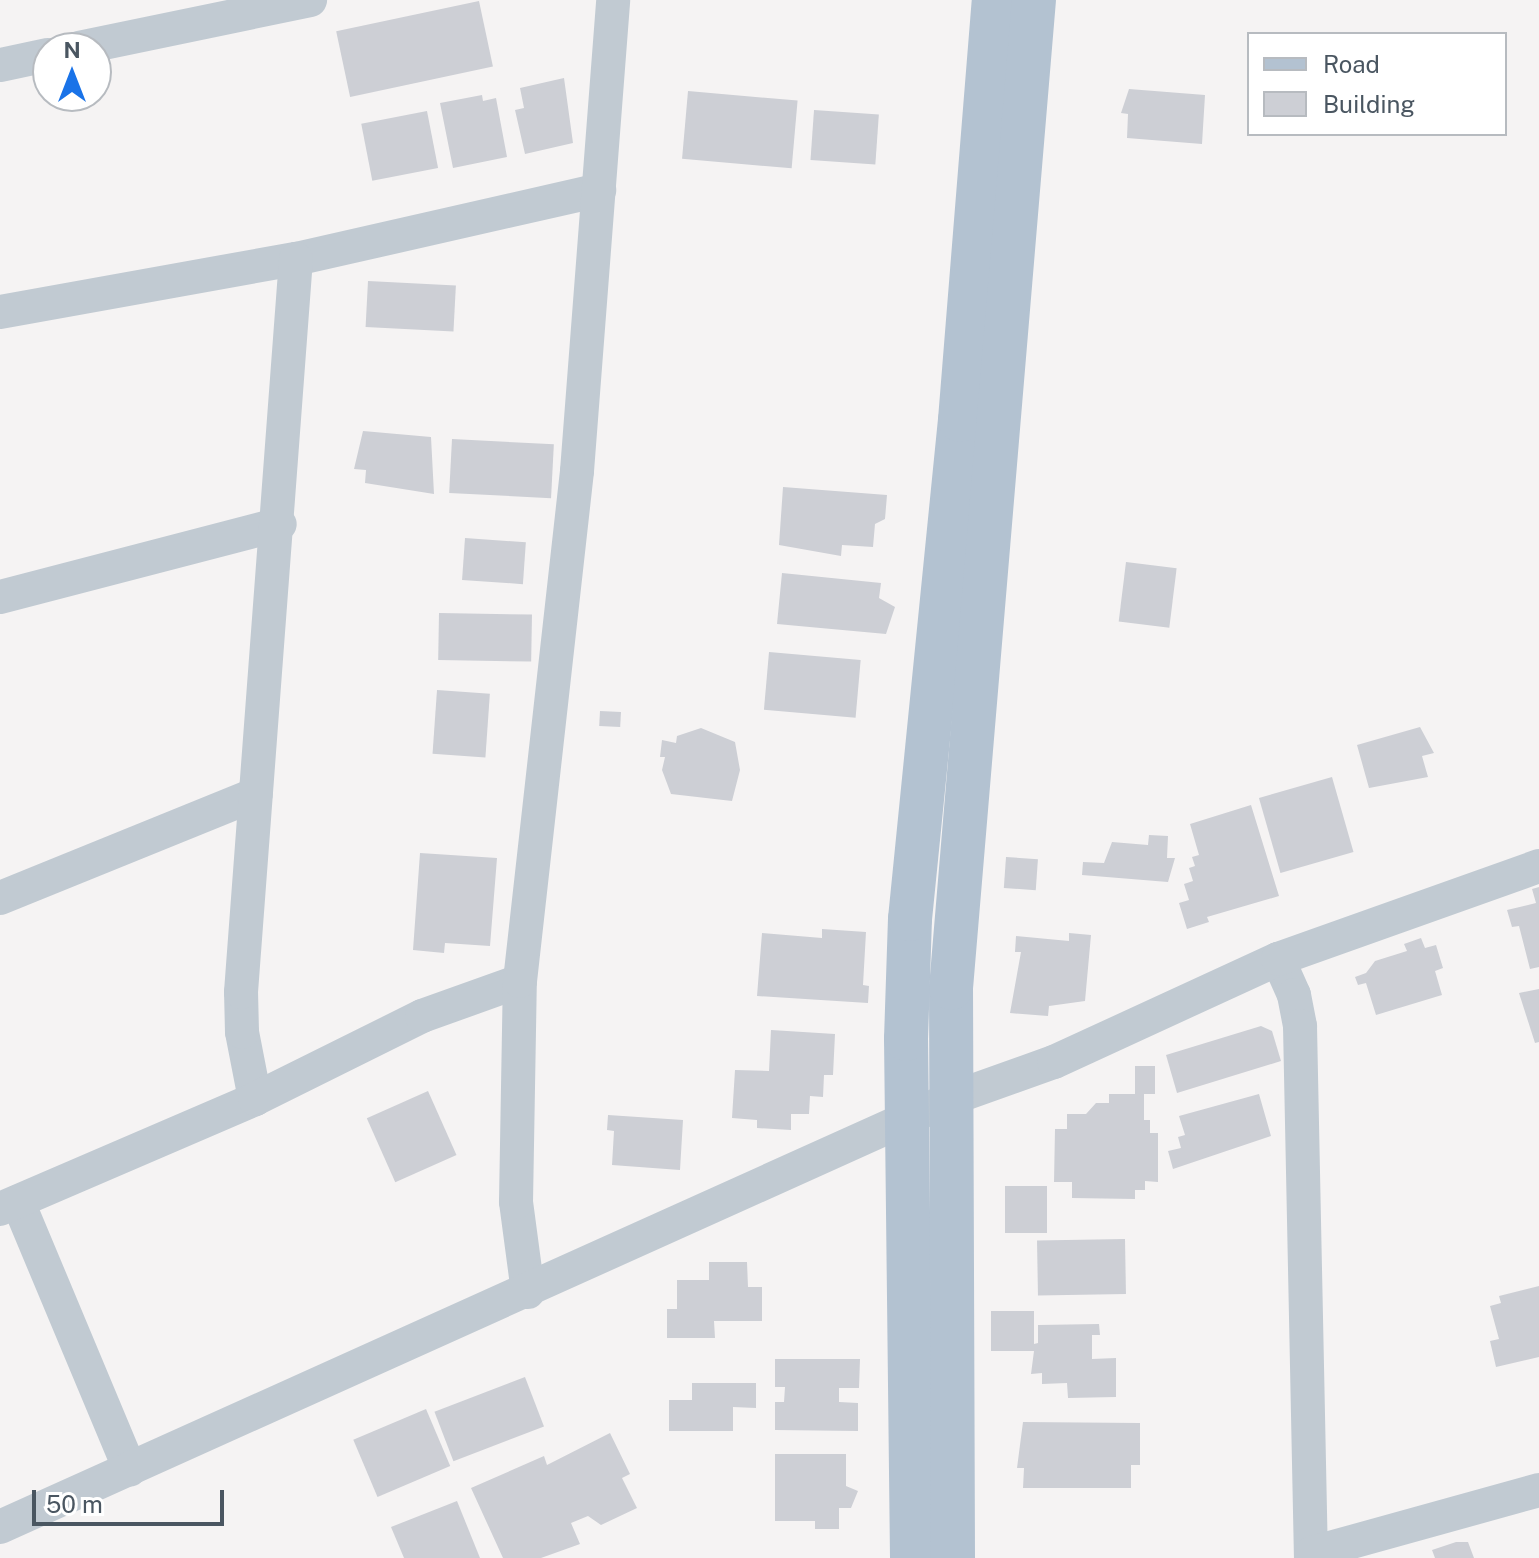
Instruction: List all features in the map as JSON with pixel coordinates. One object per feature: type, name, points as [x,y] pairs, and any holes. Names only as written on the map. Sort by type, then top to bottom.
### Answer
[{"type":"main road","points":[[912,1558],[907,1121],[914,861],[954,494],[994,0]]},
{"type":"main road","points":[[953,1558],[950,1099],[960,875],[1003,412],[1034,0]]},
{"type":"street","points":[[112,39],[223,9],[310,0]]},
{"type":"street","points":[[528,1292],[516,1202],[520,981],[577,471],[613,0]]},
{"type":"street","points":[[0,65],[32,58]]},
{"type":"street","points":[[0,312],[296,259],[599,190]]},
{"type":"street","points":[[255,1099],[241,992],[280,524],[296,259]]},
{"type":"street","points":[[0,597],[280,524]]},
{"type":"street","points":[[0,898],[256,794]]},
{"type":"street","points":[[0,1527],[528,1292],[950,1099],[1054,1062],[1278,959],[1539,866]]},
{"type":"street","points":[[1278,959],[1294,995],[1300,1026],[1312,1555],[1539,1490]]},
{"type":"street","points":[[130,1470],[9,1206],[255,1099],[422,1016],[520,981]]},
{"type":"building","points":[[479,1],[493,67],[350,97],[336,31]]},
{"type":"building","points":[[564,78],[573,143],[525,154],[515,110],[524,108],[520,88]]},
{"type":"building","points":[[1129,89],[1205,95],[1202,144],[1127,138],[1128,114],[1121,113]]},
{"type":"building","points":[[688,91],[798,101],[792,168],[682,159]]},
{"type":"building","points":[[482,95],[483,101],[496,98],[507,157],[453,168],[440,103]]},
{"type":"building","points":[[814,110],[879,115],[875,164],[811,160]]},
{"type":"building","points":[[427,111],[438,168],[372,181],[361,124]]},
{"type":"building","points":[[368,281],[456,286],[453,332],[366,327]]},
{"type":"building","points":[[363,431],[431,437],[434,494],[365,483],[366,470],[354,469]]},
{"type":"building","points":[[452,439],[554,444],[551,498],[449,493]]},
{"type":"building","points":[[783,487],[887,495],[885,519],[875,524],[873,547],[842,545],[841,556],[779,545]]},
{"type":"building","points":[[465,538],[526,542],[523,584],[462,580]]},
{"type":"building","points":[[1126,562],[1177,568],[1169,628],[1119,622]]},
{"type":"building","points":[[782,573],[881,583],[879,598],[895,607],[886,634],[777,624]]},
{"type":"building","points":[[439,613],[532,615],[531,662],[438,660]]},
{"type":"building","points":[[769,652],[861,660],[856,718],[764,710]]},
{"type":"building","points":[[437,690],[490,694],[485,758],[433,754]]},
{"type":"building","points":[[600,711],[621,712],[620,727],[599,726]]},
{"type":"building","points":[[1420,727],[1434,753],[1422,756],[1428,777],[1369,788],[1357,745]]},
{"type":"building","points":[[701,728],[735,742],[740,770],[732,801],[671,794],[662,770],[665,757],[660,757],[662,740],[676,743],[677,736]]},
{"type":"building","points":[[1332,777],[1353,852],[1280,873],[1259,798]]},
{"type":"building","points":[[1251,805],[1279,896],[1207,917],[1209,922],[1187,929],[1179,903],[1189,900],[1184,884],[1193,881],[1189,868],[1195,866],[1192,857],[1199,855],[1190,824]]},
{"type":"building","points":[[1149,835],[1168,836],[1167,858],[1175,858],[1168,882],[1082,875],[1083,862],[1104,863],[1112,842],[1148,845]]},
{"type":"building","points":[[420,853],[497,858],[490,946],[445,943],[444,953],[413,950]]},
{"type":"building","points":[[1006,857],[1038,859],[1036,890],[1004,888]]},
{"type":"building","points":[[1539,887],[1539,967],[1530,969],[1519,926],[1512,927],[1507,910],[1536,903],[1532,889]]},
{"type":"building","points":[[822,929],[866,932],[863,985],[869,986],[868,1003],[757,996],[762,933],[822,938]]},
{"type":"building","points":[[1069,933],[1091,935],[1085,1001],[1049,1006],[1048,1016],[1010,1013],[1021,952],[1015,952],[1016,936],[1069,941]]},
{"type":"building","points":[[1421,938],[1425,948],[1436,945],[1443,968],[1435,971],[1442,995],[1376,1015],[1366,983],[1358,985],[1355,977],[1366,973],[1375,961],[1407,951],[1404,944]]},
{"type":"building","points":[[1539,989],[1539,1042],[1535,1043],[1519,993]]},
{"type":"building","points":[[1261,1026],[1272,1031],[1281,1061],[1177,1093],[1166,1055]]},
{"type":"building","points":[[771,1030],[835,1034],[833,1075],[824,1075],[823,1097],[810,1096],[809,1114],[791,1114],[791,1130],[757,1128],[757,1120],[732,1118],[735,1070],[769,1071]]},
{"type":"building","points":[[1135,1066],[1155,1066],[1155,1094],[1144,1094],[1144,1120],[1150,1120],[1150,1133],[1158,1133],[1158,1182],[1145,1181],[1145,1190],[1135,1190],[1135,1199],[1072,1198],[1072,1182],[1054,1182],[1055,1129],[1067,1129],[1067,1114],[1086,1114],[1096,1103],[1109,1103],[1109,1094],[1135,1094]]},
{"type":"building","points":[[428,1091],[456,1155],[395,1182],[367,1118]]},
{"type":"building","points":[[1259,1094],[1271,1136],[1173,1169],[1168,1151],[1181,1148],[1178,1137],[1185,1135],[1179,1116]]},
{"type":"building","points":[[608,1115],[683,1120],[680,1170],[612,1165],[614,1131],[607,1130]]},
{"type":"building","points":[[1005,1186],[1047,1186],[1047,1233],[1005,1233]]},
{"type":"building","points":[[1125,1239],[1126,1294],[1038,1296],[1037,1241]]},
{"type":"building","points":[[709,1262],[747,1262],[748,1287],[762,1287],[762,1321],[714,1321],[715,1338],[667,1338],[667,1309],[677,1309],[677,1280],[709,1280]]},
{"type":"building","points":[[1539,1286],[1539,1357],[1496,1367],[1490,1341],[1499,1339],[1490,1306],[1501,1303],[1499,1296]]},
{"type":"building","points":[[991,1311],[1034,1311],[1034,1344],[1038,1343],[1038,1325],[1099,1324],[1100,1335],[1092,1335],[1092,1359],[1116,1358],[1116,1397],[1068,1398],[1067,1383],[1042,1384],[1042,1373],[1031,1374],[1034,1351],[991,1351]]},
{"type":"building","points":[[775,1359],[860,1359],[859,1388],[839,1388],[839,1402],[858,1403],[858,1431],[775,1430],[775,1402],[784,1402],[785,1387],[775,1387]]},
{"type":"building","points":[[525,1377],[544,1426],[453,1461],[434,1412]]},
{"type":"building","points":[[692,1383],[756,1383],[756,1408],[733,1407],[733,1431],[669,1431],[669,1400],[692,1400]]},
{"type":"building","points":[[426,1409],[450,1466],[378,1497],[353,1440]]},
{"type":"building","points":[[1023,1422],[1140,1423],[1140,1465],[1131,1465],[1131,1488],[1023,1488],[1024,1468],[1017,1468]]},
{"type":"building","points":[[610,1433],[630,1474],[622,1478],[637,1508],[601,1525],[588,1516],[571,1523],[580,1544],[541,1558],[503,1558],[471,1488],[544,1456],[547,1465]]},
{"type":"building","points":[[775,1454],[846,1454],[846,1486],[858,1491],[851,1508],[839,1508],[839,1529],[815,1529],[815,1521],[775,1521]]},
{"type":"building","points":[[457,1501],[480,1558],[404,1558],[391,1527]]},
{"type":"building","points":[[1456,1542],[1468,1542],[1474,1558],[1435,1558],[1432,1550]]}]
